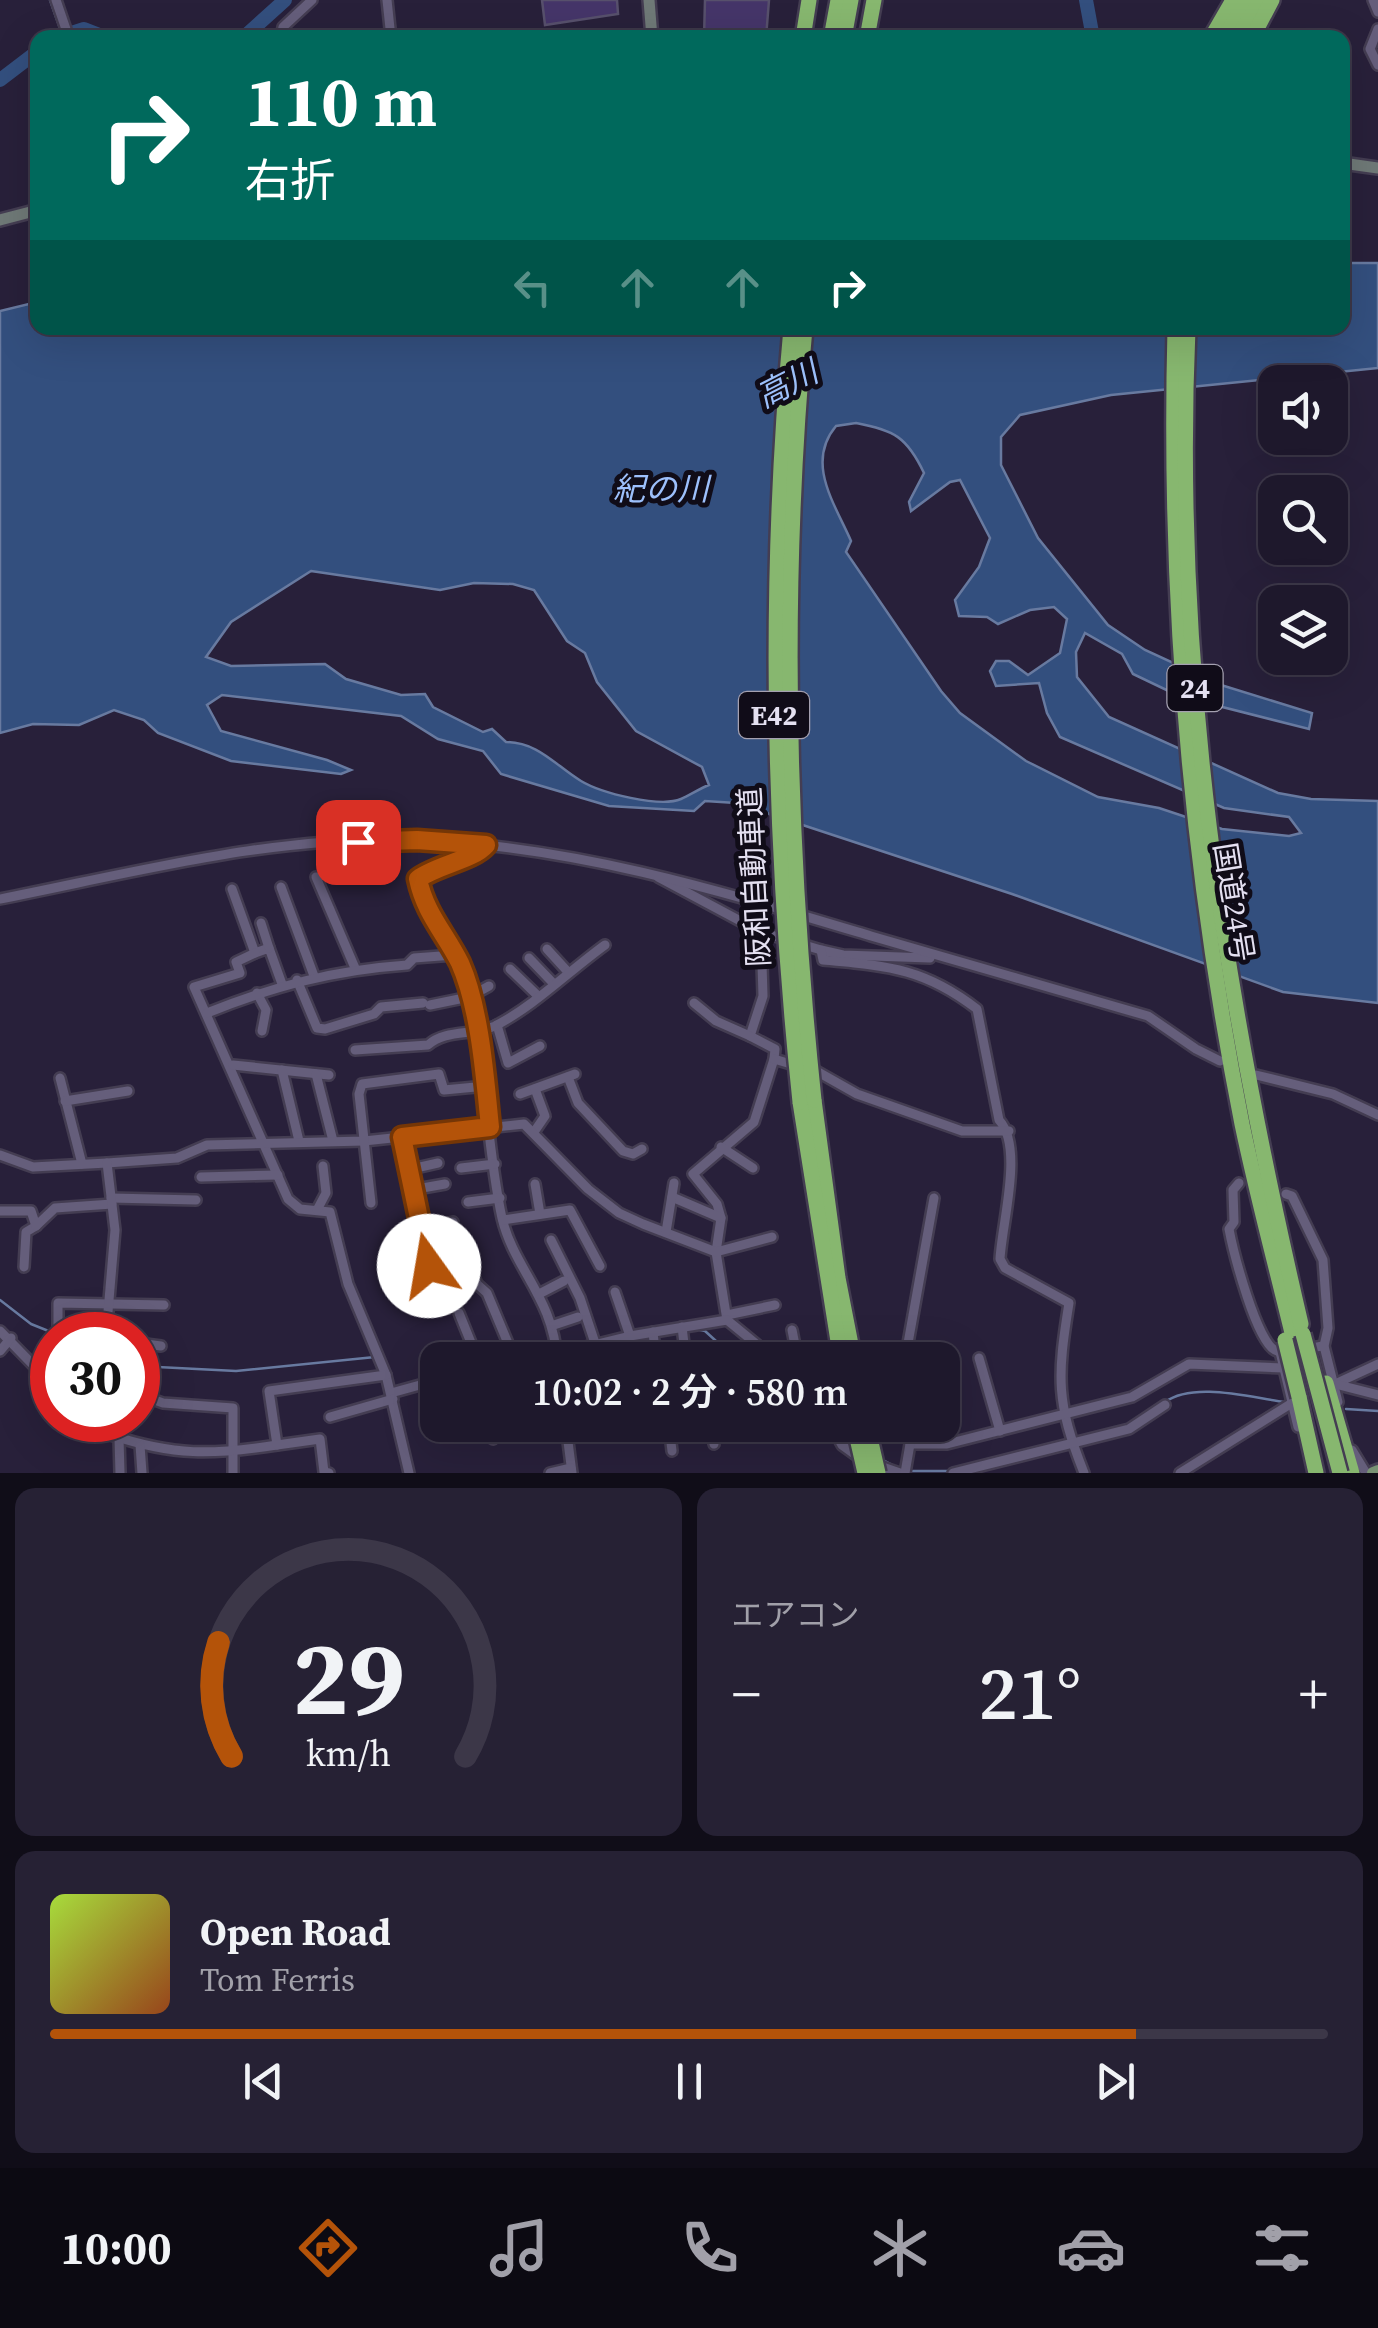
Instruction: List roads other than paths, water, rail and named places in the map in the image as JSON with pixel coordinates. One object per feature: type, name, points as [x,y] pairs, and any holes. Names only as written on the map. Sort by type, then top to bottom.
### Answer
[{"type":"highway","points":[[804,30],[810,0]]},
{"type":"highway","points":[[832,30],[838,0]]},
{"type":"highway","points":[[845,30],[851,0]]},
{"type":"highway","points":[[869,30],[874,0]]},
{"type":"highway","points":[[1216,30],[1233,0]]},
{"type":"highway","points":[[1229,30],[1247,0]]},
{"type":"highway","points":[[1243,30],[1261,0]]},
{"type":"highway","points":[[1256,30],[1272,0]]},
{"type":"highway","name":"阪和自動車道","points":[[791,335],[778,501],[774,705],[782,924],[839,1342]]},
{"type":"highway","name":"阪和自動車道","points":[[804,335],[792,503],[788,708],[807,1101]]},
{"type":"highway","name":"国道24号","points":[[1175,335],[1175,562],[1196,840],[1258,1194],[1329,1473]]},
{"type":"highway","name":"国道24号","points":[[1188,335],[1187,556],[1200,758],[1234,1044],[1276,1216],[1295,1339],[1340,1473]]},
{"type":"highway","name":"阪和自動車道","points":[[832,1280],[849,1342]]},
{"type":"highway","points":[[1295,1339],[1330,1383],[1352,1473]]},
{"type":"highway","points":[[1295,1339],[1296,1400],[1314,1473]]},
{"type":"highway","points":[[858,1442],[864,1473]]},
{"type":"highway","points":[[871,1442],[878,1473]]},
{"type":"main road","points":[[649,0],[651,30]]},
{"type":"main road","points":[[1350,165],[1378,168]]},
{"type":"main road","points":[[0,220],[30,212]]},
{"type":"street","points":[[56,0],[66,30]]},
{"type":"street","points":[[283,30],[312,0]]},
{"type":"street","points":[[387,0],[390,30]]},
{"type":"street","points":[[1373,0],[1378,12]]},
{"type":"street","points":[[1378,29],[1370,49],[1378,65]]},
{"type":"street","points":[[0,898],[200,859],[329,843],[417,840],[559,854],[692,881],[1148,1016],[1196,1049],[1220,1060]]},
{"type":"street","points":[[486,845],[479,853],[456,859],[418,879],[424,906],[454,954],[469,996],[486,1086],[503,1220],[554,1325],[556,1342]]},
{"type":"street","points":[[652,873],[761,932],[821,950],[843,955],[950,960]]},
{"type":"street","points":[[316,877],[355,968]]},
{"type":"street","points":[[281,888],[314,976]]},
{"type":"street","points":[[232,889],[254,953]]},
{"type":"street","points":[[261,923],[282,984]]},
{"type":"street","points":[[750,1036],[762,996],[761,932]]},
{"type":"street","points":[[355,1050],[428,1045],[436,1038],[477,1034],[497,1025],[605,946]]},
{"type":"street","points":[[270,948],[236,962],[240,973],[194,986],[292,1204],[300,1210],[330,1212],[348,1284],[392,1396],[409,1473]]},
{"type":"street","points":[[548,949],[568,972]]},
{"type":"street","points":[[821,950],[823,960],[886,966],[932,978],[977,1009],[1000,1120],[1009,1131],[1011,1158],[1000,1259],[1005,1268],[1069,1303],[1060,1367],[1062,1414],[1084,1473]]},
{"type":"street","points":[[207,1013],[297,980],[355,968],[406,966],[414,958],[454,954]]},
{"type":"street","points":[[528,958],[554,983]]},
{"type":"street","points":[[510,970],[537,995]]},
{"type":"street","points":[[297,980],[317,1028],[325,1030],[374,1014],[380,1007],[469,996],[488,986]]},
{"type":"street","points":[[258,993],[266,1010],[262,1031]]},
{"type":"street","points":[[694,1003],[716,1021],[775,1049],[754,1122],[694,1174],[717,1204],[720,1218],[716,1252],[727,1318],[755,1342]]},
{"type":"street","points":[[497,1025],[508,1063],[540,1046]]},
{"type":"street","points":[[774,1060],[818,1072],[857,1094],[962,1131],[1009,1131]]},
{"type":"street","points":[[233,1066],[329,1075]]},
{"type":"street","points":[[282,1070],[299,1141]]},
{"type":"street","points":[[316,1074],[333,1141]]},
{"type":"street","points":[[371,1203],[359,1094],[362,1084],[439,1074],[444,1090],[486,1086]]},
{"type":"street","points":[[520,1094],[572,1075],[578,1102],[623,1151],[633,1154],[642,1149]]},
{"type":"street","points":[[1256,1076],[1333,1094],[1378,1116]]},
{"type":"street","points":[[60,1078],[82,1164]]},
{"type":"street","points":[[534,1132],[544,1116],[536,1089]]},
{"type":"street","points":[[66,1100],[128,1091]]},
{"type":"street","points":[[0,1155],[33,1167],[107,1163],[176,1158],[208,1145],[364,1141],[524,1124],[619,1213],[716,1252],[772,1237]]},
{"type":"street","points":[[402,1137],[429,1266]]},
{"type":"street","points":[[721,1147],[753,1168]]},
{"type":"street","points":[[107,1163],[115,1230],[109,1312]]},
{"type":"street","points":[[406,1170],[438,1163]]},
{"type":"street","points":[[461,1168],[495,1164]]},
{"type":"street","points":[[317,1210],[326,1193],[323,1166]]},
{"type":"street","points":[[201,1177],[278,1176]]},
{"type":"street","points":[[666,1232],[674,1183]]},
{"type":"street","points":[[1240,1183],[1233,1190],[1234,1222],[1229,1229],[1240,1282],[1270,1346],[1295,1339],[1324,1346]]},
{"type":"street","points":[[411,1190],[444,1184]]},
{"type":"street","points":[[535,1184],[540,1214]]},
{"type":"street","points":[[1286,1194],[1292,1196],[1323,1260],[1328,1328],[1324,1346],[1330,1383],[1354,1454],[1372,1472]]},
{"type":"street","points":[[672,1196],[720,1218]]},
{"type":"street","points":[[468,1202],[500,1198]]},
{"type":"street","points":[[908,1342],[934,1198]]},
{"type":"street","points":[[24,1267],[26,1232],[55,1208],[112,1201],[196,1200]]},
{"type":"street","points":[[503,1220],[570,1210],[600,1266]]},
{"type":"street","points":[[0,1211],[31,1211],[36,1226]]},
{"type":"street","points":[[420,1229],[453,1222]]},
{"type":"street","points":[[551,1240],[580,1298],[595,1342]]},
{"type":"street","points":[[464,1252],[477,1284],[488,1293],[508,1342]]},
{"type":"street","points":[[539,1294],[564,1281]]},
{"type":"street","points":[[615,1292],[630,1336]]},
{"type":"street","points":[[58,1312],[58,1302],[164,1305]]},
{"type":"street","points":[[610,1342],[682,1330],[775,1305]]},
{"type":"street","points":[[459,1313],[471,1342]]},
{"type":"street","points":[[554,1325],[578,1317]]},
{"type":"street","points":[[682,1330],[684,1342]]},
{"type":"street","points":[[792,1330],[794,1342]]},
{"type":"street","points":[[0,1331],[30,1360]]},
{"type":"street","points":[[653,1334],[654,1342]]},
{"type":"street","points":[[0,1351],[11,1338]]},
{"type":"street","points":[[1180,1473],[1296,1400],[1284,1368],[1295,1339]]},
{"type":"street","points":[[980,1358],[1000,1431]]},
{"type":"street","points":[[842,1442],[848,1451],[904,1471],[910,1444],[937,1446],[1132,1397],[1189,1364],[1284,1368]]},
{"type":"street","points":[[1330,1383],[1378,1364]]},
{"type":"street","points":[[277,1445],[269,1391],[382,1375]]},
{"type":"street","points":[[1330,1383],[1378,1395]]},
{"type":"street","points":[[330,1417],[420,1386]]},
{"type":"street","points":[[160,1402],[233,1408],[233,1473]]},
{"type":"street","points":[[953,1473],[1072,1439],[1129,1429],[1165,1405]]},
{"type":"street","points":[[131,1442],[157,1450],[233,1452],[320,1439],[324,1472],[329,1473]]},
{"type":"street","points":[[119,1442],[120,1473]]},
{"type":"street","points":[[550,1473],[572,1470],[568,1442]]},
{"type":"street","points":[[671,1442],[672,1451]]},
{"type":"street","points":[[140,1445],[142,1473]]},
{"type":"water","name":"紀の川","points":[[1350,263],[1378,263],[1378,368],[1348,371],[1348,365],[1258,365],[1258,380],[1111,395],[1020,415],[1001,437],[1001,465],[1038,538],[1108,625],[1145,650],[1221,685],[1312,713],[1309,729],[1179,696],[1133,674],[1122,654],[1085,633],[1076,652],[1077,677],[1109,717],[1278,793],[1311,799],[1378,801],[1378,1003],[1283,992],[1012,894],[736,803],[705,801],[694,811],[609,806],[501,774],[483,751],[438,739],[401,716],[222,695],[207,705],[221,731],[351,770],[341,774],[231,761],[158,733],[144,720],[114,710],[79,725],[33,724],[0,733],[0,311],[30,304],[30,335],[1350,335]],"holes":[[[856,423],[898,437],[924,473],[909,502],[911,511],[950,482],[960,480],[990,538],[979,567],[955,600],[959,616],[987,617],[998,624],[1030,610],[1054,607],[1067,619],[1060,653],[1028,675],[1009,661],[996,661],[990,671],[996,686],[1039,683],[1047,713],[1060,737],[1224,808],[1289,817],[1301,833],[1289,836],[1222,829],[1159,808],[1098,797],[1026,761],[960,713],[846,552],[851,541],[826,483],[823,454],[836,426]],[[311,571],[440,590],[474,583],[513,584],[534,590],[567,641],[585,653],[597,682],[636,731],[702,767],[709,785],[671,801],[616,794],[581,781],[537,750],[506,742],[492,729],[483,732],[433,707],[425,694],[401,695],[346,679],[325,664],[231,666],[206,657],[231,622]]]},
{"type":"waterway","points":[[50,0],[61,30]]},
{"type":"waterway","points":[[252,30],[285,0]]},
{"type":"waterway","name":"高川","points":[[1086,0],[1092,30]]},
{"type":"waterway","points":[[81,30],[87,30]]},
{"type":"waterway","points":[[0,80],[30,57]]},
{"type":"waterway","points":[[0,1300],[30,1323]]},
{"type":"waterway","points":[[695,1329],[705,1331],[717,1342]]},
{"type":"waterway","points":[[160,1367],[236,1371],[375,1357]]},
{"type":"waterway","points":[[395,1395],[420,1389]]},
{"type":"waterway","points":[[1165,1402],[1177,1396],[1207,1392],[1285,1402]]},
{"type":"waterway","points":[[1346,1409],[1378,1411]]},
{"type":"waterway","points":[[1001,1457],[1100,1432]]},
{"type":"waterway","points":[[881,1459],[900,1469]]},
{"type":"waterway","points":[[908,1471],[950,1471]]}]
